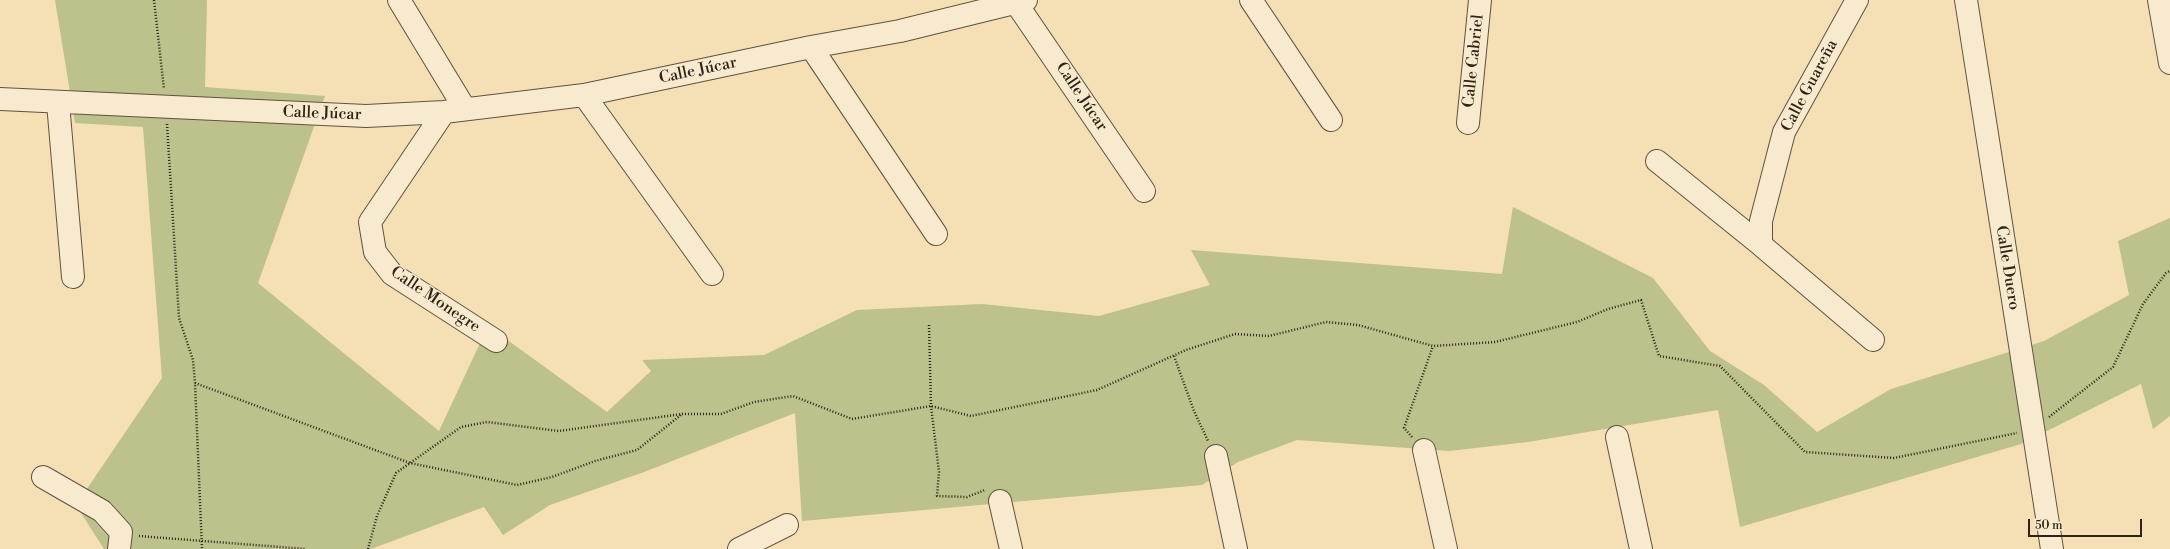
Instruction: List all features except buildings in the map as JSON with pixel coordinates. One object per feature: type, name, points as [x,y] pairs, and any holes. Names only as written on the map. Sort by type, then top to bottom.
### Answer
[{"type":"street","points":[[400,0],[465,109]]},
{"type":"street","points":[[1252,0],[1331,120]]},
{"type":"street","name":"Calle Cabriel","points":[[1468,122],[1480,0]]},
{"type":"street","name":"Calle Guareña","points":[[1761,245],[1761,221],[1784,132],[1857,0]]},
{"type":"street","name":"Calle Duero","points":[[1966,0],[2050,545]]},
{"type":"street","points":[[2159,0],[2170,63]]},
{"type":"street","name":"Calle Júcar","points":[[0,99],[58,103],[366,116],[444,112],[584,95],[811,47],[900,31],[1019,1],[1144,191]]},
{"type":"street","points":[[811,47],[936,234]]},
{"type":"street","points":[[584,95],[712,274]]},
{"type":"street","points":[[58,103],[73,277]]},
{"type":"street","name":"Calle Monegre","points":[[444,112],[370,222],[376,252],[392,274],[496,341]]},
{"type":"street","points":[[1658,161],[1761,245],[1873,340]]},
{"type":"street","points":[[1617,437],[1641,549]]},
{"type":"street","points":[[1424,450],[1446,549]]},
{"type":"street","points":[[1216,456],[1236,549]]},
{"type":"street","points":[[43,477],[102,511],[120,541]]},
{"type":"street","points":[[993,495],[1011,549]]},
{"type":"street","points":[[739,549],[787,525]]},
{"type":"path","points":[[154,0],[166,107],[179,318],[193,360],[202,549]]},
{"type":"path","points":[[368,549],[377,516],[396,473],[461,427],[487,422],[559,431],[682,414],[721,414],[754,402],[793,396],[852,419],[931,406],[971,416],[1097,390],[1174,356],[1235,334],[1269,336],[1326,322],[1358,325],[1432,346],[1495,342],[1577,322],[1608,309],[1641,300],[1659,356],[1720,366],[1805,452],[1894,458],[2032,430],[2113,367],[2143,304],[2166,273],[2170,271]]},
{"type":"path","points":[[929,325],[931,406],[939,472],[937,496],[967,497],[993,495]]},
{"type":"path","points":[[1424,450],[1404,428],[1432,346]]},
{"type":"path","points":[[1174,356],[1194,411],[1216,456]]},
{"type":"path","points":[[195,383],[410,463],[518,485],[552,477],[595,461],[637,450],[682,414]]},
{"type":"path","points":[[120,541],[152,538],[306,549]]},
{"type":"green space","points":[[55,0],[207,0],[205,87],[325,96],[258,283],[439,431],[488,326],[607,412],[651,371],[642,360],[764,355],[857,310],[982,304],[1099,316],[1210,285],[1191,250],[1502,274],[1513,207],[1653,278],[1710,351],[1764,385],[1817,432],[1891,389],[2044,341],[2129,295],[2118,241],[2170,218],[2170,416],[2153,429],[2141,384],[2021,444],[1740,527],[1718,410],[1528,442],[1449,451],[1297,440],[1238,462],[1202,485],[802,521],[795,413],[644,472],[550,505],[503,535],[484,507],[371,549],[104,549],[76,505],[162,378],[143,127],[75,123]]}]
